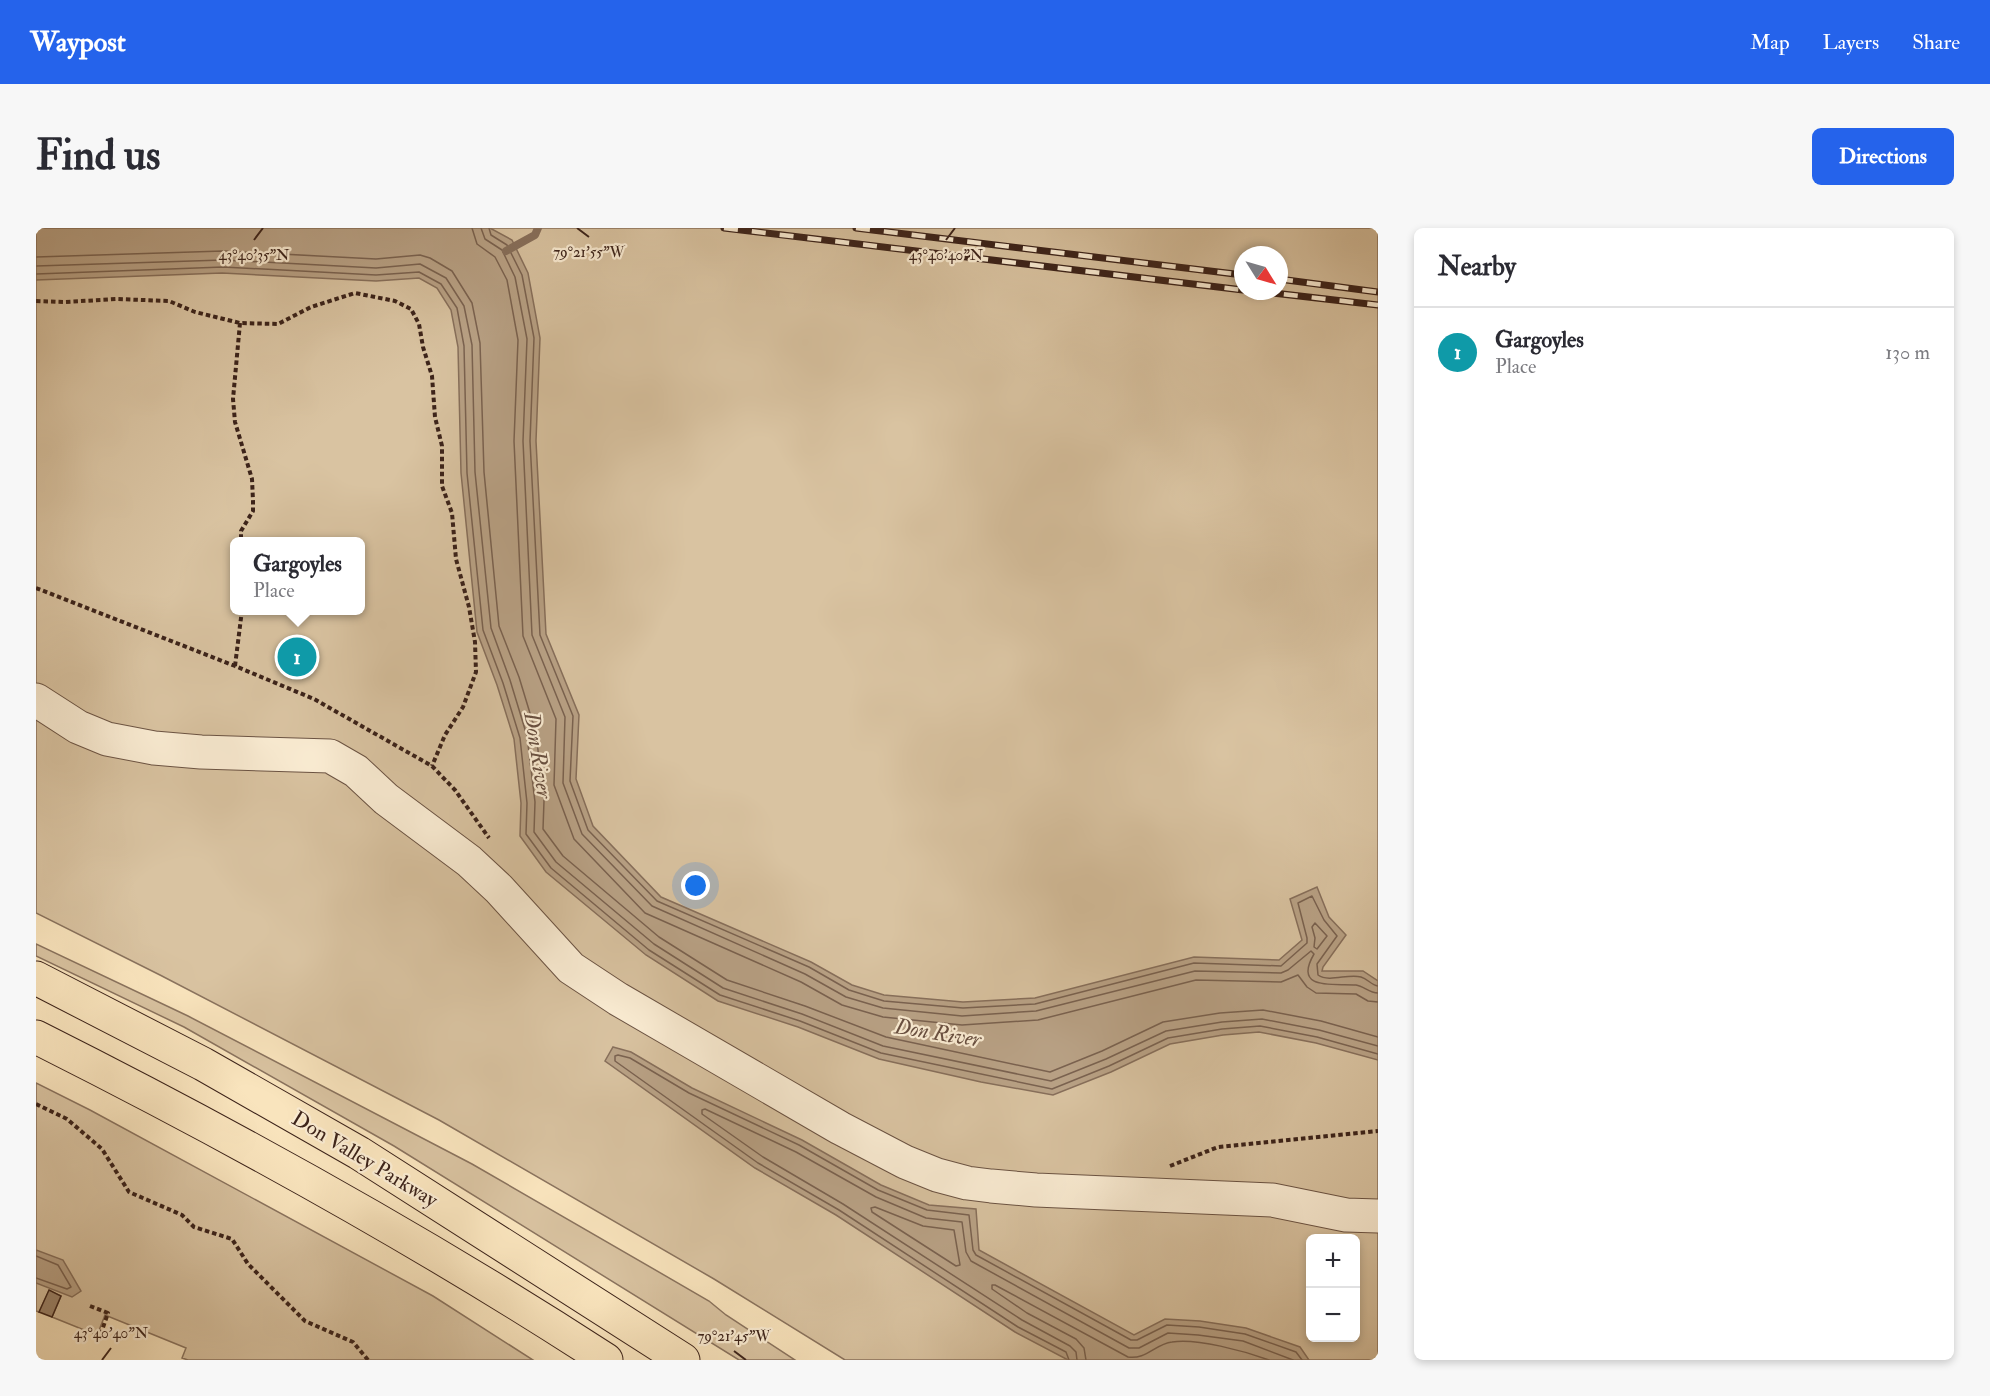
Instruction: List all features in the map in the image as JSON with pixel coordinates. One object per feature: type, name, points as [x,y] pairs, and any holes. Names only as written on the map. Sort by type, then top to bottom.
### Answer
[{"type":"highway","name":"Don Valley Parkway","points":[[36,978],[203,1064],[359,1153],[682,1360]]},
{"type":"highway","points":[[36,1037],[127,1083],[345,1201],[539,1317],[606,1360]]},
{"type":"lane","points":[[36,700],[78,727],[107,739],[154,748],[201,752],[330,756],[356,771],[404,813],[470,861],[499,889],[571,968],[618,999],[840,1128],[904,1162],[937,1175],[966,1183],[1036,1190],[1272,1200],[1346,1215],[1378,1216]]},
{"type":"path","points":[[36,300],[169,301],[195,312],[240,322],[278,324],[311,307],[355,293],[395,301],[411,309],[419,324],[432,376],[435,417],[442,446],[442,486],[452,513],[456,559],[469,607],[475,642],[476,672],[463,707],[446,735],[432,766]]},
{"type":"path","points":[[240,322],[233,399],[235,422],[252,478],[253,501],[253,511],[241,531],[241,537]]},
{"type":"path","points":[[235,666],[241,615]]},
{"type":"path","points":[[36,1104],[67,1119],[102,1149],[129,1192],[182,1215],[194,1227],[232,1239],[248,1264],[305,1321],[353,1342],[368,1360]]},
{"type":"path","points":[[1160,1170],[1218,1147],[1378,1131]]},
{"type":"path","points":[[90,1306],[108,1313],[99,1338]]},
{"type":"shaded area","points":[[36,228],[1378,228],[1378,1360],[845,1360],[714,1279],[439,1120],[36,913]]},
{"type":"shaded area","points":[[36,944],[188,1016],[472,1164],[709,1301],[726,1315],[795,1360],[739,1360],[394,1146],[184,1027],[36,956]]},
{"type":"shaded area","points":[[36,1083],[433,1296],[533,1360],[188,1360],[182,1358],[186,1348],[105,1315],[98,1333],[94,1334],[52,1317],[61,1296],[49,1291],[39,1312],[36,1311]]},
{"type":"water","name":"Don River","points":[[36,228],[490,228],[512,240],[528,273],[540,338],[536,441],[546,634],[579,715],[576,779],[593,826],[661,897],[811,962],[852,985],[884,995],[963,1002],[1035,998],[1194,957],[1279,960],[1302,940],[1290,899],[1317,887],[1329,917],[1346,935],[1322,971],[1363,971],[1378,981],[1378,1060],[1316,1043],[1259,1032],[1223,1035],[1170,1044],[1111,1072],[1053,1095],[981,1082],[879,1059],[798,1027],[718,1001],[646,955],[546,872],[520,836],[521,803],[514,739],[477,632],[461,473],[458,347],[451,310],[437,288],[419,278],[376,281],[222,273],[36,280]]},
{"type":"water","points":[[613,1047],[631,1052],[692,1088],[802,1140],[881,1185],[929,1205],[976,1209],[979,1250],[1134,1335],[1165,1319],[1200,1321],[1246,1328],[1300,1347],[1309,1360],[1068,1360],[1015,1332],[836,1215],[755,1168],[605,1061]]},
{"type":"water","points":[[36,1250],[63,1260],[81,1291],[72,1297],[36,1283]]},
{"type":"building","points":[[49,1290],[61,1296],[52,1317],[39,1312]]},
{"type":"waterway","points":[[506,251],[535,235],[538,228]]},
{"type":"railway","points":[[724,228],[1234,289]]},
{"type":"railway","points":[[856,228],[1234,274]]},
{"type":"railway","points":[[1288,280],[1378,292]]},
{"type":"railway","points":[[1288,295],[1378,305]]},
{"type":"place","name":"Gargoyles","points":[[297,657]]}]
